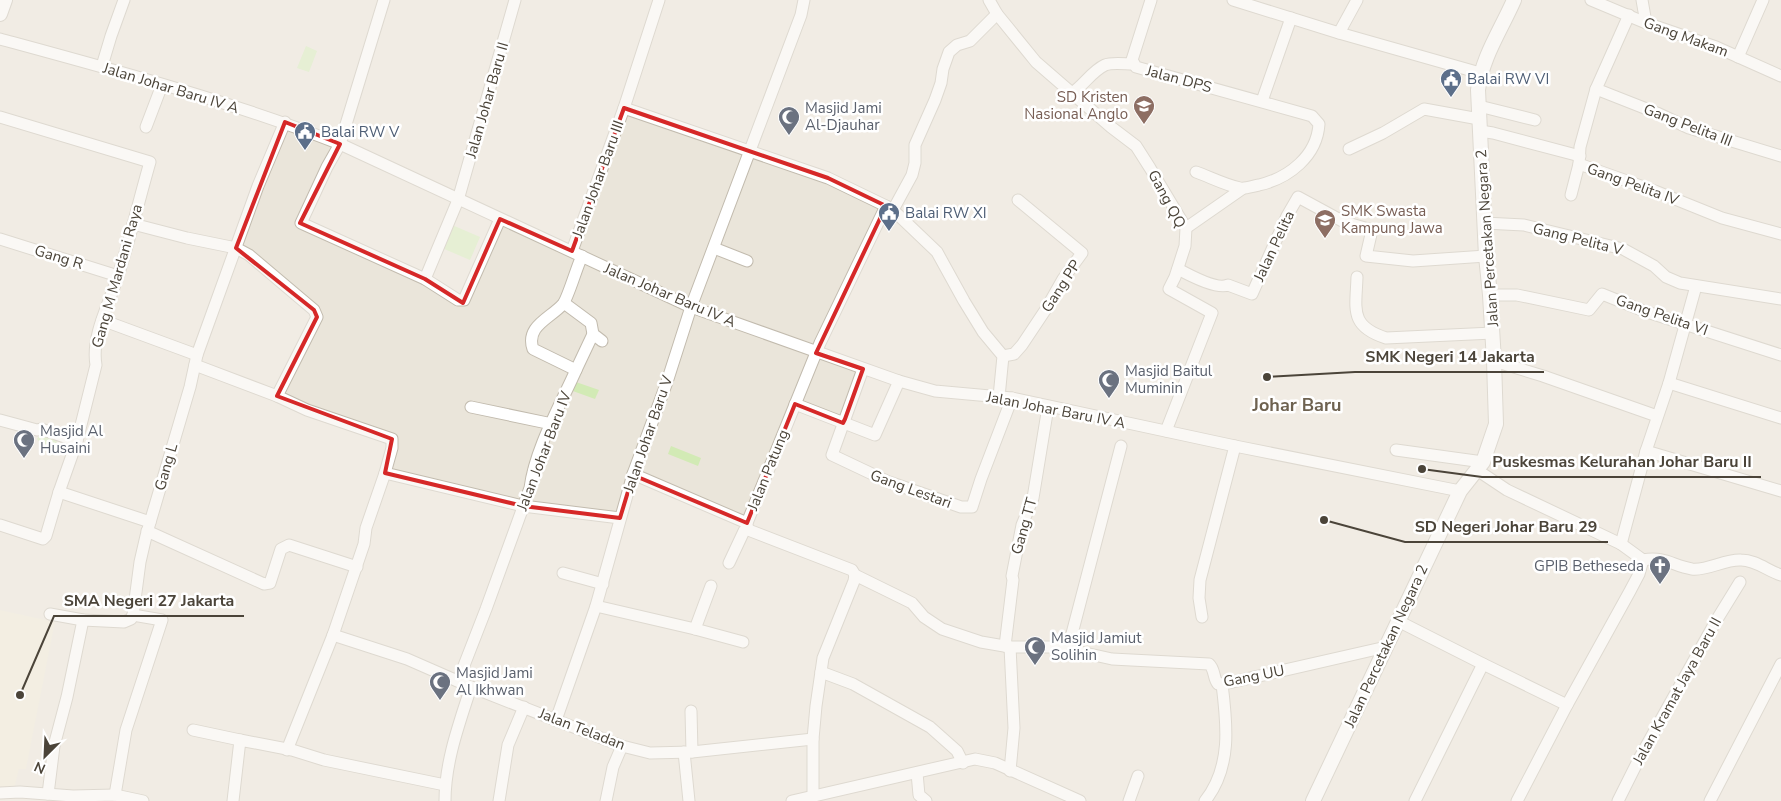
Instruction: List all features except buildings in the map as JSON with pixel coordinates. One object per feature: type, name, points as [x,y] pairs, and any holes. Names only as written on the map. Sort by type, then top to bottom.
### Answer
[{"type":"street","points":[[0,14],[5,0]]},
{"type":"street","points":[[102,66],[124,0]]},
{"type":"street","points":[[384,0],[340,144],[301,223],[425,279],[458,300],[464,300],[500,219]]},
{"type":"street","name":"Jalan Johar Baru II","points":[[458,200],[515,0]]},
{"type":"street","name":"Jalan Johar Baru III","points":[[577,254],[659,0]]},
{"type":"street","name":"Jalan Johar Baru V","points":[[556,720],[603,584],[633,474],[667,382],[691,307],[801,15],[804,0]]},
{"type":"street","name":"Jalan DPS","points":[[1150,0],[1132,60],[1136,67],[1312,116],[1319,124],[1318,135],[1306,158],[1293,171],[1264,184],[1242,189]]},
{"type":"street","points":[[1339,33],[1358,0]]},
{"type":"street","name":"Jalan Percetakan Negara 2","points":[[1313,801],[1460,491],[1480,466],[1496,424],[1496,362],[1492,332],[1492,294],[1486,256],[1479,119],[1480,73],[1514,0]]},
{"type":"street","name":"Gang Makam","points":[[1591,0],[1646,23],[1716,47],[1781,76]]},
{"type":"street","points":[[1642,0],[1646,23]]},
{"type":"street","points":[[1738,57],[1763,0]]},
{"type":"street","points":[[1240,1],[1339,33],[1480,73]]},
{"type":"street","name":"Gang QQ","points":[[994,5],[1036,62],[1111,127],[1136,146],[1186,228],[1185,246],[1169,289],[1212,313],[1166,431]]},
{"type":"street","name":"Jalan Patung","points":[[855,575],[852,570],[751,532],[747,525],[816,353],[889,208],[912,175],[916,145],[941,83],[942,68],[949,52],[957,45],[970,41],[994,5]]},
{"type":"street","name":"Gang Pelita IV","points":[[1628,15],[1596,89],[1580,147],[1580,160],[1722,218],[1781,234]]},
{"type":"street","points":[[1262,102],[1291,18]]},
{"type":"street","name":"Jalan Johar Baru IV A","points":[[0,39],[102,66],[285,122],[340,144],[691,307],[899,381],[935,391],[1012,398],[1234,446],[1460,491]]},
{"type":"street","points":[[1072,93],[1093,73],[1106,64],[1133,64]]},
{"type":"street","points":[[146,127],[162,85]]},
{"type":"street","name":"Gang Pelita III","points":[[1596,89],[1689,128],[1781,156]]},
{"type":"street","name":"Jalan Johar Baru III","points":[[624,108],[751,151]]},
{"type":"street","points":[[1349,149],[1383,133],[1424,109],[1479,119],[1535,120]]},
{"type":"street","name":"Gang M Mardani Raya","points":[[0,117],[150,162],[118,276],[102,320],[94,353],[96,365],[77,441],[46,536],[43,539],[0,525]]},
{"type":"street","points":[[1479,119],[1493,133],[1580,160],[1571,196]]},
{"type":"street","name":"Gang L","points":[[133,615],[140,562],[196,360],[258,186],[285,122]]},
{"type":"street","points":[[751,151],[828,178],[889,208],[937,252],[973,317],[1003,356],[999,396]]},
{"type":"street","points":[[1196,172],[1242,189]]},
{"type":"street","points":[[1186,228],[1242,189]]},
{"type":"street","name":"Jalan Pelita","points":[[1178,269],[1210,283],[1223,287],[1228,286],[1252,294],[1298,197],[1344,222],[1372,230],[1366,256],[1412,261],[1486,256]]},
{"type":"street","points":[[425,279],[458,200]]},
{"type":"street","name":"Gang PP","points":[[1003,356],[1014,354],[1022,345],[1046,309],[1063,278],[1082,253],[1018,200]]},
{"type":"street","name":"Gang Pelita V","points":[[1484,223],[1524,225],[1623,249],[1654,266],[1666,277],[1680,283],[1781,299]]},
{"type":"street","points":[[133,224],[186,238],[236,248],[258,262],[314,310],[317,317],[277,396]]},
{"type":"street","name":"Gang R","points":[[0,239],[118,276]]},
{"type":"street","points":[[714,248],[747,260]]},
{"type":"street","points":[[564,302],[591,323],[597,337],[576,370],[533,349],[530,341],[534,330],[564,302],[577,254]]},
{"type":"street","points":[[1358,277],[1356,313],[1359,321],[1376,334],[1386,338],[1492,332]]},
{"type":"street","points":[[1621,544],[1656,416],[1668,383],[1696,286]]},
{"type":"street","name":"Gang Pelita VI","points":[[1492,294],[1517,295],[1589,310],[1602,294],[1684,324],[1781,355]]},
{"type":"street","points":[[102,320],[307,410],[392,439],[392,448],[366,528],[364,544],[356,568],[333,635],[287,750]]},
{"type":"street","points":[[1496,362],[1656,416]]},
{"type":"street","name":"Gang Lestari","points":[[864,369],[832,455],[889,482],[969,508],[972,507],[980,479],[1012,398]]},
{"type":"street","name":"Jalan Johar Baru IV","points":[[458,681],[530,488],[532,474],[576,370]]},
{"type":"street","points":[[795,404],[876,435],[899,381]]},
{"type":"street","points":[[1668,383],[1781,418]]},
{"type":"street","points":[[471,407],[552,424]]},
{"type":"street","name":"Gang TT","points":[[1010,771],[1014,728],[1008,646],[1012,576],[1022,526],[1033,498],[1048,407]]},
{"type":"street","points":[[0,420],[37,430],[41,429],[77,441]]},
{"type":"street","points":[[1068,650],[1121,446]]},
{"type":"street","points":[[1202,617],[1200,580],[1234,446]]},
{"type":"street","points":[[1396,450],[1480,466],[1507,490],[1621,544],[1643,560],[1662,558],[1685,567],[1698,569],[1726,561],[1743,560],[1761,565],[1773,573],[1781,575]]},
{"type":"street","points":[[1646,451],[1781,491]]},
{"type":"street","points":[[385,473],[523,506],[620,518]]},
{"type":"street","points":[[633,474],[747,525],[729,564]]},
{"type":"street","points":[[59,492],[149,527],[264,584],[270,583],[282,549],[289,545],[356,568]]},
{"type":"street","points":[[1517,801],[1639,574],[1643,560]]},
{"type":"street","points":[[563,573],[603,584]]},
{"type":"street","points":[[813,797],[813,739],[823,658],[855,575]]},
{"type":"street","name":"Gang UU","points":[[855,575],[912,603],[924,617],[942,629],[981,642],[1008,646],[1058,648],[1112,659],[1209,664],[1212,666],[1214,679],[1218,684],[1386,647]]},
{"type":"street","name":"Jalan Kramat Jaya Baru II","points":[[1618,801],[1644,750],[1740,582]]},
{"type":"street","points":[[695,629],[711,586]]},
{"type":"street","points":[[596,606],[743,642]]},
{"type":"street","points":[[50,614],[83,620],[124,622],[131,619],[133,615],[162,620],[126,730],[115,795]]},
{"type":"street","points":[[48,794],[54,746],[67,697],[83,620]]},
{"type":"street","points":[[1398,621],[1567,705]]},
{"type":"street","name":"Jalan Teladan","points":[[333,635],[407,659],[471,687],[622,746],[650,753],[688,752],[813,739]]},
{"type":"street","points":[[1415,801],[1483,664]]},
{"type":"street","points":[[1710,801],[1781,664]]},
{"type":"street","points":[[821,672],[854,684],[930,727],[957,751],[963,763]]},
{"type":"street","points":[[1205,801],[1222,768],[1227,741],[1224,728],[1222,684]]},
{"type":"street","points":[[445,801],[445,785],[455,738],[471,687]]},
{"type":"street","points":[[499,801],[508,745],[524,707]]},
{"type":"street","points":[[689,801],[688,752],[691,711]]},
{"type":"street","points":[[193,730],[445,785]]},
{"type":"street","points":[[233,801],[240,740]]},
{"type":"street","points":[[606,801],[613,767],[622,746]]},
{"type":"street","points":[[792,801],[975,759],[994,763],[1080,801]]},
{"type":"street","points":[[917,773],[919,795],[926,801]]},
{"type":"street","points":[[1129,801],[1138,776]]},
{"type":"street","points":[[0,793],[115,795],[143,801]]},
{"type":"highlighted area","points":[[624,108],[828,178],[886,206],[816,353],[863,369],[845,419],[843,423],[795,404],[747,523],[633,475],[620,518],[523,506],[385,473],[392,439],[277,396],[317,317],[314,310],[236,248],[285,122],[340,144],[300,223],[425,279],[463,303],[500,219],[572,251]]},
{"type":"shaded area","points":[[0,0],[1781,0],[1781,801],[0,801]]},
{"type":"shaded area","points":[[0,610],[55,622],[26,769],[19,769],[13,794],[0,795]]},
{"type":"green space","points":[[306,46],[317,51],[309,72],[297,68]]},
{"type":"green space","points":[[452,225],[480,237],[470,260],[442,248]]},
{"type":"green space","points":[[573,381],[599,390],[595,399],[570,390]]},
{"type":"green space","points":[[41,433],[55,436],[57,442],[52,456],[37,439]]},
{"type":"green space","points":[[671,446],[701,458],[698,466],[668,454]]},
{"type":"place","name":"Balai RW VI","points":[[1451,98]]},
{"type":"place","name":"SD Kristen Nasional Anglo","points":[[1144,125]]},
{"type":"place","name":"Masjid Jami Al-Djauhar","points":[[789,136]]},
{"type":"place","name":"Balai RW V","points":[[305,151]]},
{"type":"place","name":"Balai RW XI","points":[[889,232]]},
{"type":"place","name":"SMK Swasta Kampung Jawa","points":[[1325,239]]},
{"type":"place","name":"SMK Negeri 14 Jakarta","points":[[1267,377]]},
{"type":"place","name":"Masjid Baitul Muminin","points":[[1109,399]]},
{"type":"place","name":"Masjid Al Husaini","points":[[24,459]]},
{"type":"place","name":"Puskesmas Kelurahan Johar Baru II","points":[[1422,469]]},
{"type":"place","name":"SD Negeri Johar Baru 29","points":[[1324,520]]},
{"type":"place","name":"GPIB Betheseda","points":[[1660,585]]},
{"type":"place","name":"Masjid Jamiut Solihin","points":[[1035,666]]},
{"type":"place","name":"SMA Negeri 27 Jakarta","points":[[20,695]]},
{"type":"place","name":"Masjid Jami Al Ikhwan","points":[[440,701]]},
{"type":"district","name":"Johar Baru","points":[[1297,405]]}]
